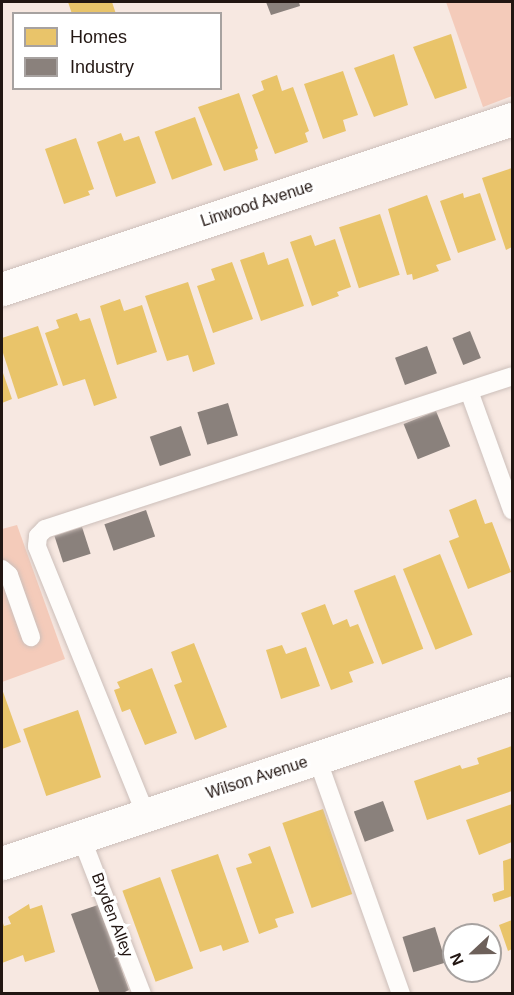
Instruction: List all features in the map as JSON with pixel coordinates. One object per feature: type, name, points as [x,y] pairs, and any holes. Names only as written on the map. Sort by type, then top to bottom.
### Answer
[{"type":"street","name":"Linwood Avenue","points":[[2,289],[513,119]]},
{"type":"street","name":"Wilson Avenue","points":[[2,863],[513,693]]},
{"type":"lane","points":[[146,815],[38,546],[38,536],[45,529],[513,376]]},
{"type":"lane","points":[[469,391],[513,510]]},
{"type":"lane","points":[[2,569],[9,576],[31,637]]},
{"type":"lane","points":[[317,758],[401,993]]},
{"type":"lane","name":"Bryden Alley","points":[[81,837],[142,993]]},
{"type":"shaded area","points":[[446,2],[512,2],[512,96],[483,107]]},
{"type":"shaded area","points":[[17,525],[65,659],[2,682],[2,529]]},
{"type":"building: Homes","points":[[68,2],[112,2],[115,12],[71,12]]},
{"type":"building: Homes","points":[[451,34],[467,88],[435,99],[413,47]]},
{"type":"building: Homes","points":[[394,54],[408,105],[374,117],[354,68]]},
{"type":"building: Homes","points":[[343,71],[358,115],[343,120],[346,131],[323,139],[304,84]]},
{"type":"building: Homes","points":[[277,75],[282,91],[293,87],[309,131],[305,133],[308,142],[275,154],[252,95],[264,90],[261,81]]},
{"type":"building: Homes","points":[[239,93],[258,148],[255,150],[258,160],[224,171],[198,107]]},
{"type":"building: Homes","points":[[195,117],[212,165],[172,180],[155,132]]},
{"type":"building: Homes","points":[[121,133],[124,141],[139,136],[156,183],[116,197],[97,142]]},
{"type":"building: Homes","points":[[76,138],[94,189],[88,191],[90,195],[64,204],[45,149]]},
{"type":"building: Homes","points":[[512,168],[512,247],[506,250],[482,178]]},
{"type":"building: Homes","points":[[463,193],[464,198],[480,193],[496,240],[458,253],[440,201]]},
{"type":"building: Homes","points":[[427,195],[451,260],[436,265],[439,271],[413,280],[412,274],[407,275],[388,209]]},
{"type":"building: Homes","points":[[380,214],[400,275],[359,288],[339,227]]},
{"type":"building: Homes","points":[[311,235],[315,246],[335,239],[351,287],[337,292],[339,296],[312,306],[290,242]]},
{"type":"building: Homes","points":[[264,252],[268,265],[288,258],[304,306],[261,321],[240,260]]},
{"type":"building: Homes","points":[[232,262],[253,319],[213,333],[197,286],[215,280],[211,269]]},
{"type":"building: Homes","points":[[188,282],[215,364],[193,372],[188,355],[167,361],[145,296]]},
{"type":"building: Homes","points":[[120,299],[124,311],[142,305],[157,352],[117,365],[100,306]]},
{"type":"building: Homes","points":[[77,313],[80,321],[90,318],[117,398],[94,406],[85,379],[63,386],[45,333],[59,328],[56,320]]},
{"type":"building: Homes","points":[[38,326],[58,385],[18,399],[2,350],[2,338]]},
{"type":"building: Homes","points":[[2,370],[12,399],[2,403]]},
{"type":"building: Homes","points":[[476,499],[485,524],[492,522],[511,572],[468,589],[449,541],[459,537],[449,510]]},
{"type":"building: Homes","points":[[440,554],[473,635],[436,650],[403,569]]},
{"type":"building: Homes","points":[[395,575],[423,649],[382,665],[354,591]]},
{"type":"building: Homes","points":[[325,604],[333,625],[347,619],[350,627],[358,624],[374,663],[349,672],[353,682],[331,690],[301,613]]},
{"type":"building: Homes","points":[[194,643],[227,727],[195,740],[174,685],[182,682],[171,652]]},
{"type":"building: Homes","points":[[282,645],[286,654],[306,647],[320,686],[281,699],[266,650]]},
{"type":"building: Homes","points":[[152,668],[177,733],[145,745],[130,709],[122,712],[114,690],[120,688],[117,682]]},
{"type":"building: Homes","points":[[2,689],[21,742],[2,749]]},
{"type":"building: Homes","points":[[78,710],[101,777],[46,796],[23,729]]},
{"type":"building: Homes","points":[[512,746],[512,791],[427,820],[414,781],[460,765],[462,769],[479,764],[477,758]]},
{"type":"building: Homes","points":[[512,804],[512,842],[479,855],[466,820]]},
{"type":"building: Homes","points":[[323,809],[352,894],[312,908],[282,823]]},
{"type":"building: Homes","points":[[270,846],[294,913],[275,919],[278,927],[259,934],[236,868],[252,863],[248,854]]},
{"type":"building: Homes","points":[[218,854],[249,942],[223,951],[221,945],[200,952],[171,870]]},
{"type":"building: Homes","points":[[512,858],[512,896],[494,902],[492,894],[504,890],[503,861]]},
{"type":"building: Homes","points":[[160,877],[193,968],[156,982],[122,891]]},
{"type":"building: Homes","points":[[29,904],[30,909],[42,905],[55,952],[25,962],[23,955],[2,963],[2,920],[4,926],[11,924],[8,917]]},
{"type":"building: Homes","points":[[512,920],[512,949],[508,951],[502,934],[502,924]]},
{"type":"building: Industry","points":[[266,2],[299,2],[300,6],[271,15]]},
{"type":"building: Industry","points":[[470,331],[481,358],[463,365],[452,338]]},
{"type":"building: Industry","points":[[427,346],[437,373],[405,385],[395,358]]},
{"type":"building: Industry","points":[[228,403],[238,436],[207,445],[197,412]]},
{"type":"building: Industry","points":[[436,411],[450,446],[418,459],[404,424]]},
{"type":"building: Industry","points":[[181,426],[191,455],[160,466],[150,437]]},
{"type":"building: Industry","points":[[146,510],[155,536],[114,551],[104,524]]},
{"type":"building: Industry","points":[[82,527],[91,554],[63,563],[54,536]]},
{"type":"building: Industry","points":[[383,801],[394,831],[365,842],[354,812]]},
{"type":"building: Industry","points":[[98,905],[129,990],[121,994],[100,994],[71,914]]},
{"type":"building: Industry","points":[[435,927],[442,950],[442,964],[413,972],[402,937]]}]
